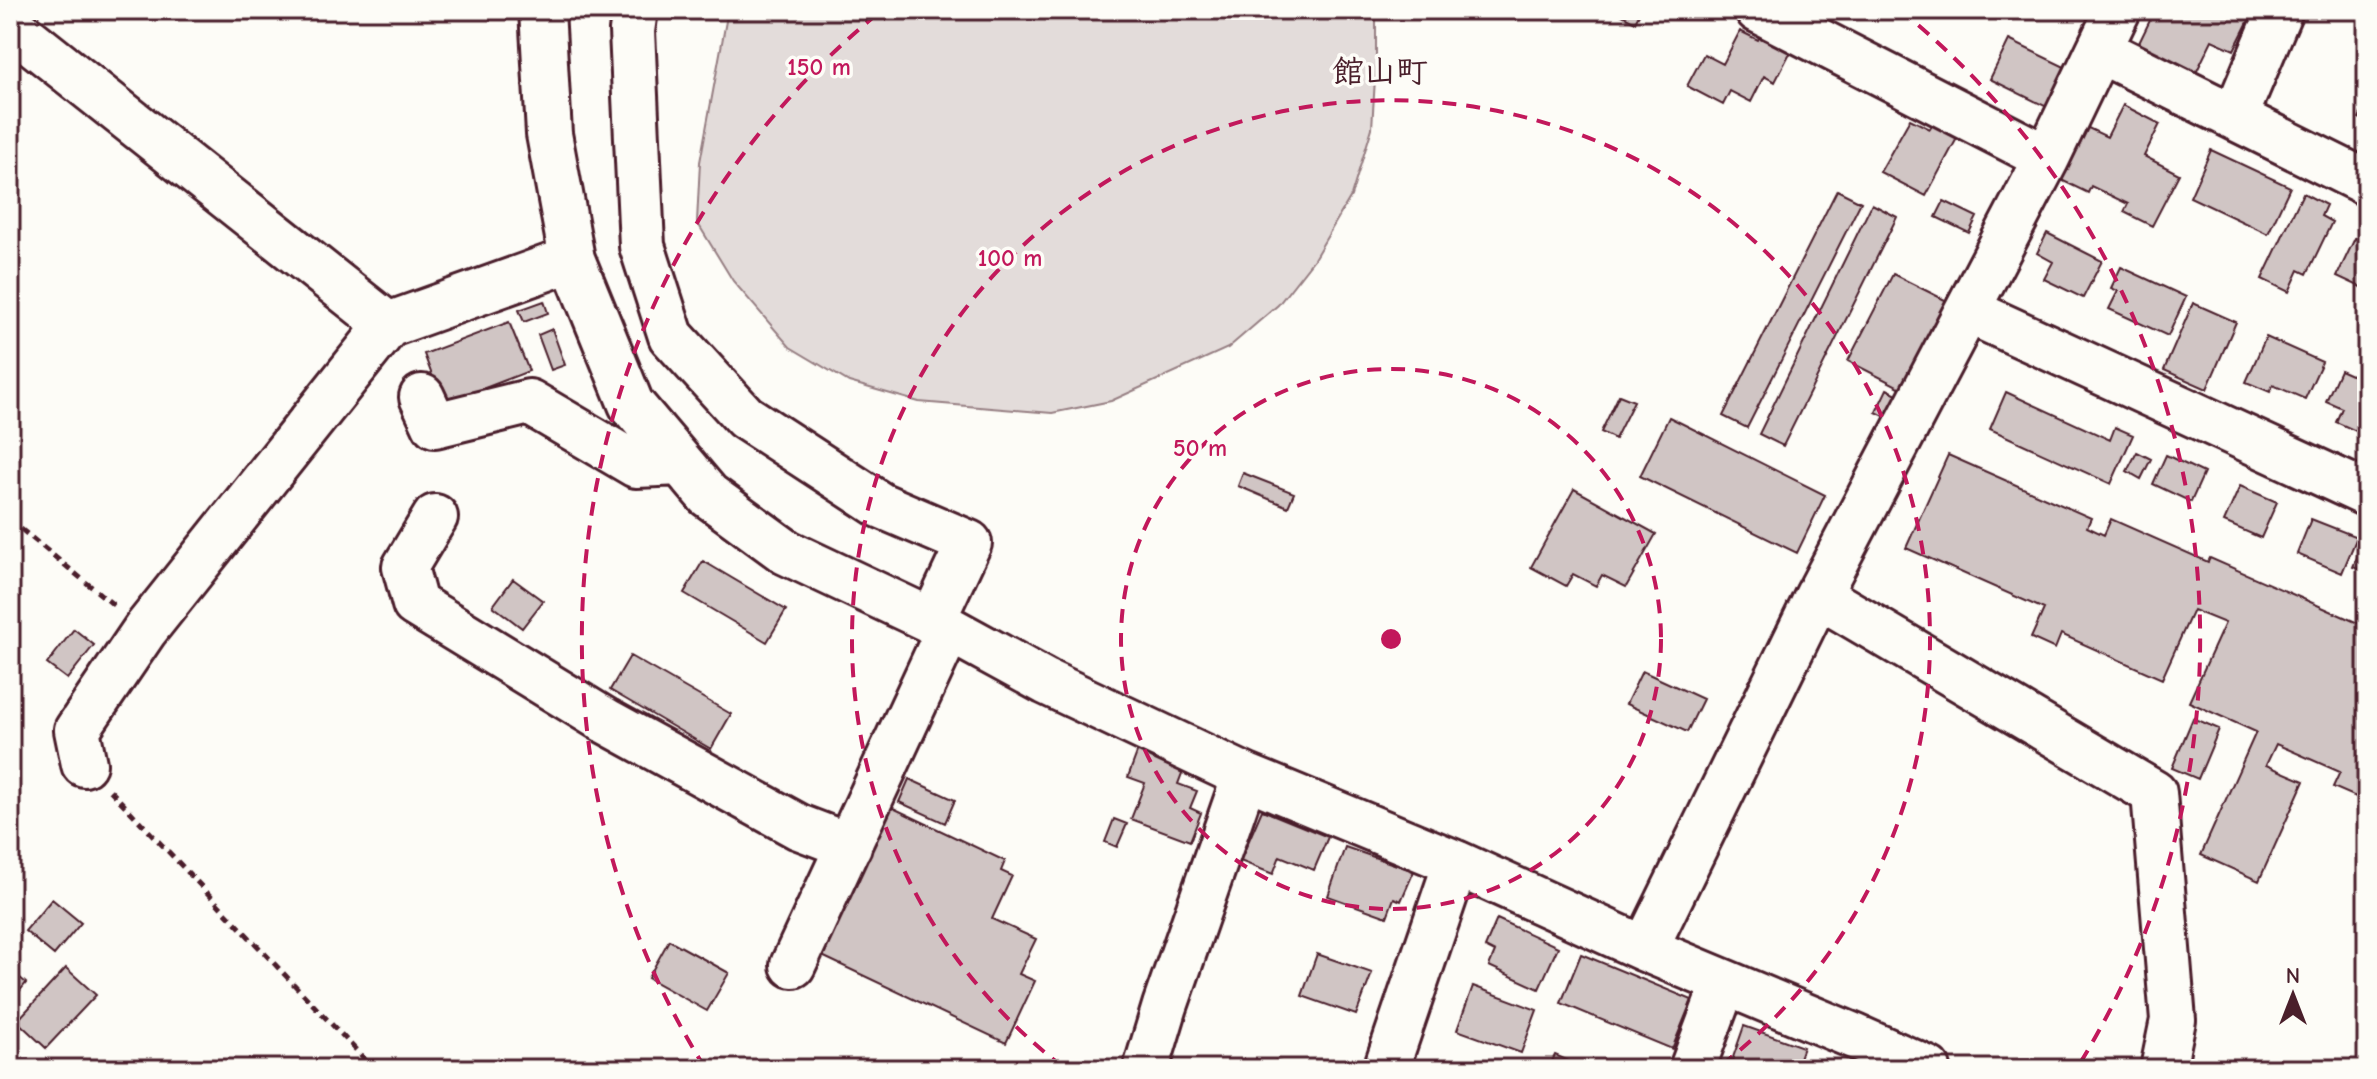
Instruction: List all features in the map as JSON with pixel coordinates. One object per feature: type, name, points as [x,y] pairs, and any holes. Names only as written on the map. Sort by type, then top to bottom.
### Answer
[{"type":"street","points":[[542,10],[549,134],[572,259],[631,404],[708,495],[786,552],[941,626],[1046,682],[1245,776],[1456,863],[1724,983],[1850,1053],[1928,1069]]},
{"type":"street","points":[[635,10],[632,31],[642,246],[671,336],[745,417],[880,505],[969,543],[941,626],[849,846],[793,965]]},
{"type":"street","points":[[1758,10],[2047,158]]},
{"type":"street","points":[[1645,949],[1818,595],[1969,311],[2118,10]]},
{"type":"street","points":[[2235,117],[2280,10]]},
{"type":"street","points":[[10,25],[388,325]]},
{"type":"street","points":[[2099,50],[2367,183]]},
{"type":"street","points":[[84,764],[77,730],[145,630],[388,325],[572,259]]},
{"type":"street","points":[[1969,311],[2367,494]]},
{"type":"street","points":[[422,397],[435,425],[529,402],[636,465],[681,463]]},
{"type":"street","points":[[435,517],[405,567],[415,604],[620,729],[799,827],[849,846]]},
{"type":"street","points":[[1818,595],[2154,793],[2173,1020],[2163,1069]]},
{"type":"street","points":[[1146,1069],[1245,776]]},
{"type":"street","points":[[1386,1069],[1456,863]]},
{"type":"street","points":[[1692,1069],[1724,983]]},
{"type":"path","points":[[10,520],[145,630]]},
{"type":"path","points":[[84,764],[374,1069]]},
{"type":"shaded area","points":[[728,10],[1376,10],[1372,128],[1351,196],[1314,259],[1278,305],[1228,348],[1111,401],[1052,413],[919,402],[849,382],[790,347],[733,281],[697,222],[700,162]]},
{"type":"building","points":[[1613,10],[1641,10],[1635,22]]},
{"type":"building","points":[[2155,10],[2244,10],[2252,14],[2234,50],[2212,40],[2196,73],[2138,45]]},
{"type":"building","points":[[1740,31],[1758,40],[1763,32],[1793,47],[1775,82],[1764,76],[1751,102],[1730,91],[1723,105],[1687,86],[1704,54],[1723,64]]},
{"type":"building","points":[[2009,40],[2075,72],[2055,111],[1990,79]]},
{"type":"building","points":[[2367,101],[2367,122],[2359,118]]},
{"type":"building","points":[[2123,105],[2160,124],[2144,156],[2179,174],[2152,226],[2124,212],[2128,204],[2091,186],[2088,193],[2055,177],[2082,125],[2107,137]]},
{"type":"building","points":[[1937,116],[1962,129],[1926,196],[1880,172],[1910,119],[1930,129]]},
{"type":"building","points":[[2211,150],[2290,187],[2268,234],[2190,197]]},
{"type":"building","points":[[1837,190],[1861,202],[1747,428],[1723,416]]},
{"type":"building","points":[[2303,193],[2326,205],[2321,216],[2332,222],[2307,274],[2299,270],[2289,292],[2262,279]]},
{"type":"building","points":[[1944,201],[1977,217],[1969,233],[1936,217]]},
{"type":"building","points":[[1872,204],[1897,217],[1783,446],[1759,434]]},
{"type":"building","points":[[2047,233],[2102,261],[2083,298],[2044,279],[2053,262],[2037,253]]},
{"type":"building","points":[[2355,238],[2367,244],[2367,290],[2337,276]]},
{"type":"building","points":[[2121,267],[2186,297],[2168,336],[2109,309],[2118,291],[2111,288]]},
{"type":"building","points":[[1893,274],[1947,301],[1903,389],[1848,361]]},
{"type":"building","points":[[544,301],[548,313],[524,322],[519,310]]},
{"type":"building","points":[[2193,303],[2236,322],[2207,389],[2164,370]]},
{"type":"building","points":[[509,322],[529,371],[443,404],[424,354]]},
{"type":"building","points":[[552,329],[565,365],[551,370],[538,335]]},
{"type":"building","points":[[2266,337],[2322,362],[2305,399],[2273,385],[2270,392],[2246,382]]},
{"type":"building","points":[[2340,370],[2367,382],[2367,436],[2336,422],[2342,408],[2326,401]]},
{"type":"building","points":[[1887,389],[1899,395],[1888,418],[1876,412]]},
{"type":"building","points":[[2006,392],[2110,440],[2115,427],[2133,435],[2111,484],[1990,429]]},
{"type":"building","points":[[1619,395],[1634,401],[1615,439],[1601,432]]},
{"type":"building","points":[[1669,417],[1825,495],[1797,553],[1640,476]]},
{"type":"building","points":[[2137,452],[2151,459],[2141,479],[2127,471]]},
{"type":"building","points":[[1948,455],[2091,518],[2087,527],[2104,535],[2111,519],[2208,562],[2210,558],[2367,627],[2367,772],[2356,797],[2333,787],[2340,772],[2276,744],[2266,765],[2304,781],[2259,881],[2201,855],[2256,732],[2189,702],[2225,623],[2193,610],[2162,679],[2061,634],[2055,649],[2031,638],[2044,609],[1906,548]]},
{"type":"building","points":[[2166,455],[2204,473],[2191,502],[2153,484]]},
{"type":"building","points":[[1243,473],[1294,493],[1288,507],[1238,486]]},
{"type":"building","points":[[2240,486],[2277,502],[2261,538],[2224,522]]},
{"type":"building","points":[[1574,489],[1656,534],[1626,587],[1602,575],[1596,586],[1573,574],[1566,586],[1531,567]]},
{"type":"building","points":[[2311,519],[2357,537],[2342,573],[2297,554]]},
{"type":"building","points":[[2367,539],[2367,572],[2353,567]]},
{"type":"building","points":[[703,561],[786,610],[767,642],[684,593]]},
{"type":"building","points":[[513,579],[543,601],[522,628],[493,606]]},
{"type":"building","points":[[74,629],[94,645],[67,679],[47,664]]},
{"type":"building","points":[[630,656],[731,714],[711,749],[610,690]]},
{"type":"building","points":[[1642,671],[1703,699],[1687,732],[1626,704]]},
{"type":"building","points":[[2193,718],[2219,729],[2198,779],[2172,768]]},
{"type":"building","points":[[1138,750],[1184,768],[1178,784],[1197,791],[1190,808],[1201,813],[1190,841],[1131,819],[1145,783],[1128,777]]},
{"type":"building","points":[[909,779],[955,800],[945,823],[899,802]]},
{"type":"building","points":[[891,807],[1005,861],[1001,871],[1012,876],[992,919],[1036,939],[1019,974],[1035,981],[1006,1043],[820,955]]},
{"type":"building","points":[[1262,810],[1328,837],[1314,870],[1280,856],[1273,874],[1240,861]]},
{"type":"building","points":[[1114,819],[1127,824],[1117,847],[1105,842]]},
{"type":"building","points":[[1345,847],[1414,871],[1401,901],[1394,898],[1387,917],[1328,896]]},
{"type":"building","points":[[52,899],[81,923],[54,955],[25,931]]},
{"type":"building","points":[[1497,919],[1558,947],[1539,989],[1489,966],[1495,952],[1485,947]]},
{"type":"building","points":[[669,940],[729,973],[707,1011],[648,978]]},
{"type":"building","points":[[1317,954],[1372,973],[1356,1015],[1302,996]]},
{"type":"building","points":[[1581,954],[1692,1000],[1672,1049],[1561,1003]]},
{"type":"building","points":[[66,968],[96,995],[46,1048],[17,1021]]},
{"type":"building","points":[[10,969],[26,983],[10,1003]]},
{"type":"building","points":[[1473,986],[1537,1010],[1521,1053],[1457,1030]]},
{"type":"building","points":[[1744,1026],[1803,1047],[1795,1069],[1729,1069]]},
{"type":"building","points":[[1555,1055],[1587,1069],[1548,1069]]},
{"type":"building","points":[[1275,1061],[1301,1069],[1272,1069]]},
{"type":"district","name":"館山町","points":[[1380,71]]}]
